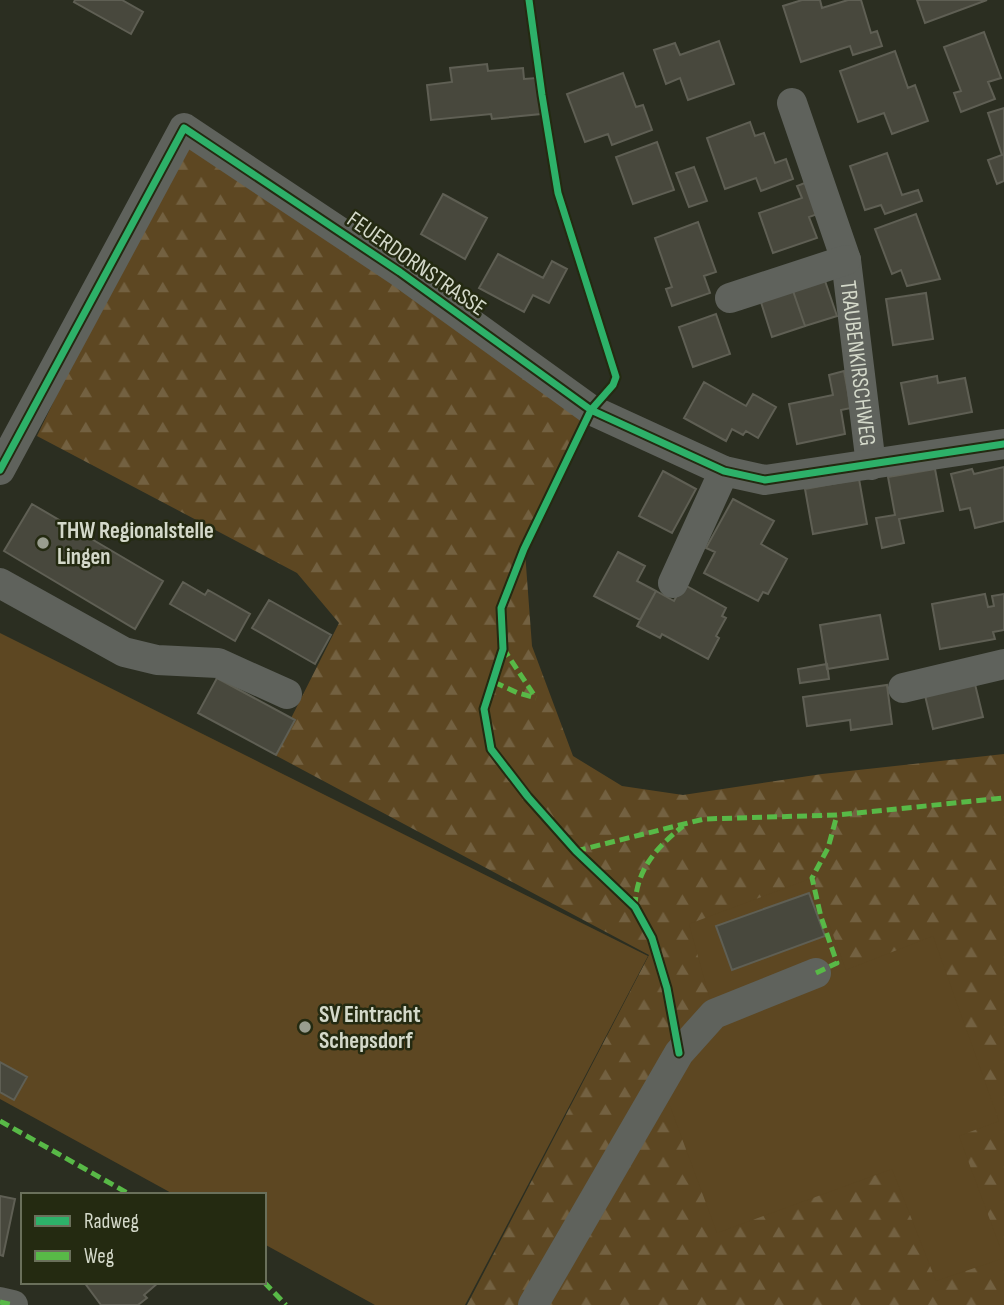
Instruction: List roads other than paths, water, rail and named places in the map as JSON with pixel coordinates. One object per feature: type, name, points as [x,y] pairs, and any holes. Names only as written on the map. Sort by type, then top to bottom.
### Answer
[{"type":"street","name":"TRAUBENKIRSCHWEG","points":[[792,103],[846,260],[871,465]]},
{"type":"street","name":"FEUERDORNSTRASSE","points":[[0,470],[184,128],[400,272],[591,410],[724,471],[765,480],[1004,444]]},
{"type":"street","name":"TRAUBENKIRSCHWEG","points":[[730,298],[846,260]]},
{"type":"street","points":[[673,583],[724,471]]},
{"type":"street","points":[[0,583],[124,652],[156,660],[218,663],[287,695]]},
{"type":"street","points":[[903,688],[1004,664]]},
{"type":"street","points":[[533,1305],[679,1054],[714,1014],[816,973]]},
{"type":"street","points":[[0,1302],[13,1305]]},
{"type":"place","name":"THW Regionalstelle Lingen","points":[[43,543]]},
{"type":"place","name":"SV Eintracht Schepsdorf","points":[[305,1027]]}]
